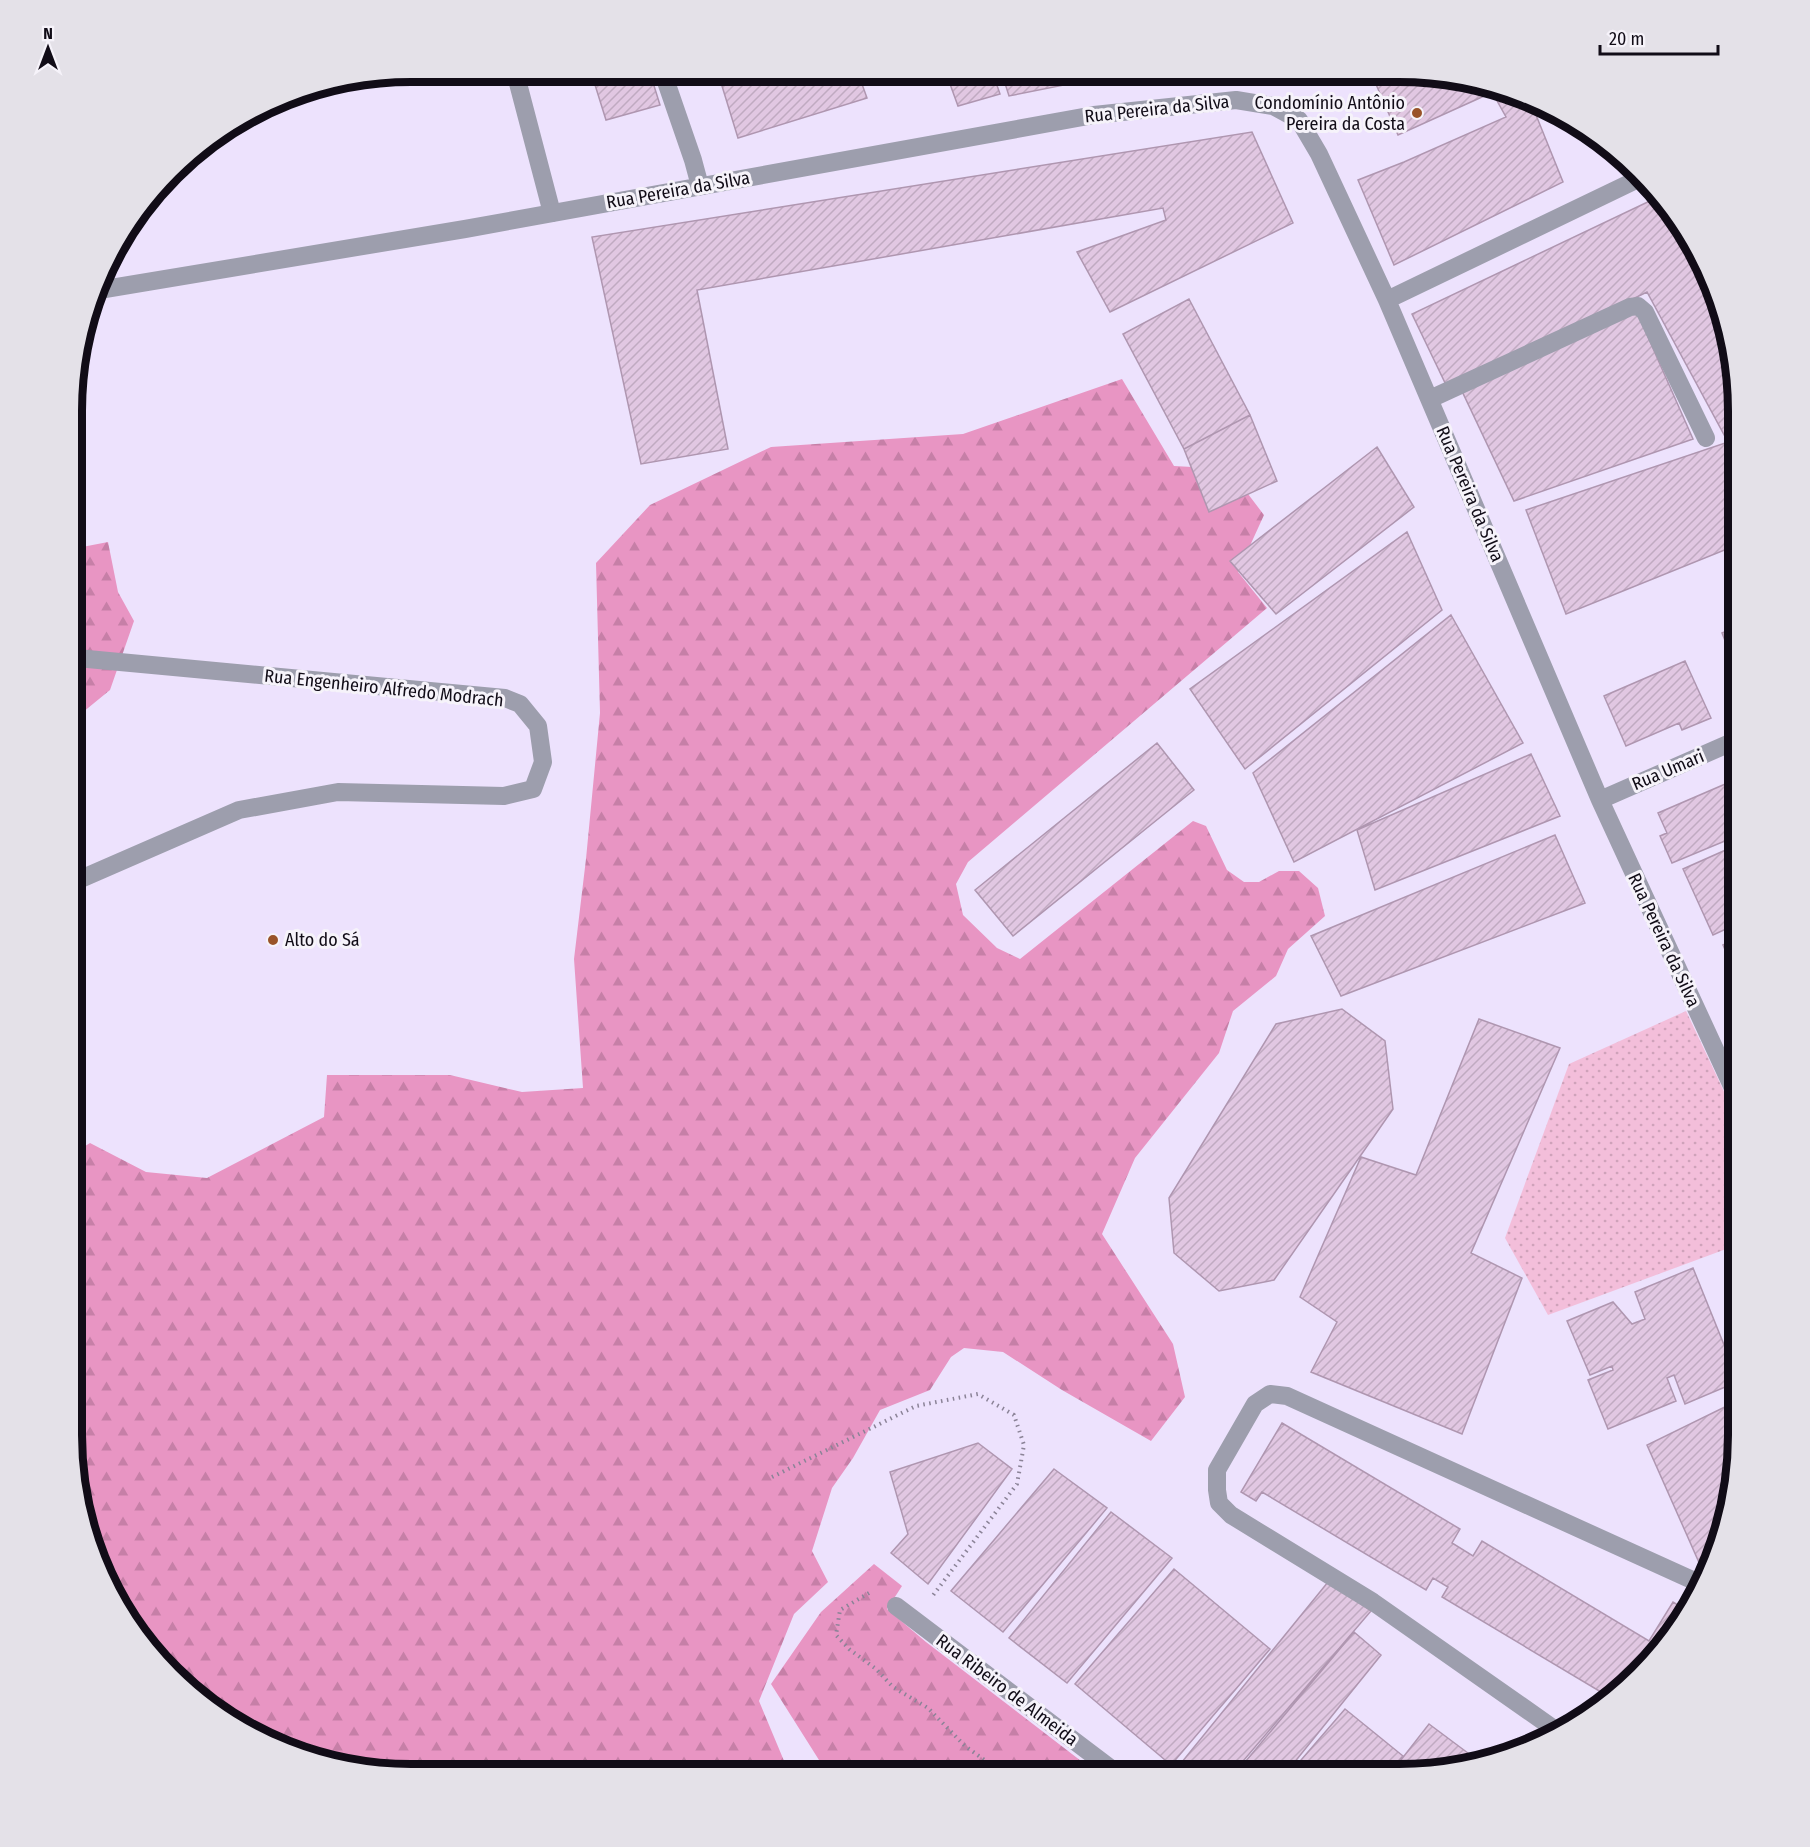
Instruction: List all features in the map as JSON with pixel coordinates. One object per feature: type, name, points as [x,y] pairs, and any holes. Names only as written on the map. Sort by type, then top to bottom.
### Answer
[{"type":"street","points":[[518,82],[552,213]]},
{"type":"street","points":[[666,82],[700,186]]},
{"type":"street","name":"Rua Pereira da Silva","points":[[107,289],[552,213],[1094,115],[1236,100],[1273,106],[1299,120],[1319,154],[1388,300],[1599,800],[1728,1078]]},
{"type":"street","points":[[1388,300],[1633,181]]},
{"type":"street","points":[[1430,399],[1620,312],[1638,306],[1646,312],[1706,438]]},
{"type":"street","name":"Rua Engenheiro Alfredo Modrach","points":[[82,658],[505,698],[520,704],[538,726],[543,762],[532,789],[504,796],[338,792],[239,810],[82,878]]},
{"type":"street","name":"Rua Umari","points":[[1599,800],[1728,744]]},
{"type":"street","points":[[1551,1727],[1373,1602],[1231,1515],[1220,1503],[1217,1490],[1217,1470],[1255,1404],[1270,1394],[1287,1396],[1694,1581]]},
{"type":"street","name":"Rua Ribeiro de Almeida","points":[[896,1606],[1105,1764]]},
{"type":"path","points":[[772,1477],[916,1406],[978,1394],[1014,1415],[1024,1445],[1017,1484],[929,1601]]},
{"type":"path","points":[[896,1606],[878,1590],[867,1593],[840,1610],[836,1635],[849,1649],[876,1669],[893,1687],[928,1708],[965,1746],[990,1764]]},
{"type":"shaded area","points":[[1686,1011],[1728,1100],[1728,1248],[1548,1315],[1505,1238],[1569,1064]]},
{"type":"green space","points":[[1122,379],[1174,466],[1229,469],[1264,515],[1238,572],[1267,608],[968,862],[956,884],[963,915],[997,948],[1020,959],[1193,821],[1206,826],[1227,870],[1244,882],[1259,882],[1279,871],[1299,871],[1318,888],[1325,916],[1288,949],[1276,976],[1233,1011],[1219,1053],[1135,1158],[1102,1234],[1173,1344],[1185,1397],[1151,1441],[1062,1390],[1003,1352],[964,1348],[951,1357],[930,1390],[880,1410],[853,1458],[832,1488],[812,1551],[828,1582],[794,1614],[759,1701],[785,1764],[390,1764],[326,1753],[266,1731],[211,1697],[179,1668],[150,1636],[116,1581],[100,1541],[89,1500],[83,1457],[82,1148],[90,1143],[146,1172],[207,1178],[324,1117],[327,1075],[450,1075],[522,1092],[583,1088],[574,959],[600,713],[596,563],[650,505],[771,447],[963,434]]},
{"type":"green space","points":[[108,542],[118,592],[134,621],[110,690],[82,713],[82,547]]},
{"type":"green space","points":[[874,1564],[902,1586],[887,1609],[926,1642],[1085,1764],[820,1764],[771,1684],[821,1612]]},
{"type":"building","points":[[594,82],[653,82],[660,105],[606,120]]},
{"type":"building","points":[[721,82],[861,82],[867,98],[738,138]]},
{"type":"building","points":[[949,82],[996,82],[1000,94],[958,106]]},
{"type":"building","points":[[1005,82],[1063,82],[1064,85],[1009,96]]},
{"type":"building","name":"Condomínio Antônio Pereira da Costa","points":[[1375,82],[1441,85],[1487,95],[1398,135]]},
{"type":"building","points":[[1496,99],[1535,112],[1563,182],[1394,265],[1358,180],[1506,117]]},
{"type":"building","points":[[1252,132],[1293,223],[1110,312],[1077,252],[1166,220],[1163,208],[697,290],[728,449],[641,464],[592,237]]},
{"type":"building","points":[[1651,201],[1672,229],[1694,266],[1710,306],[1725,369],[1728,442],[1647,292],[1448,389],[1412,314]]},
{"type":"building","points":[[1189,299],[1250,415],[1184,449],[1123,334]]},
{"type":"building","points":[[1636,310],[1693,439],[1514,501],[1461,389]]},
{"type":"building","points":[[1250,415],[1277,481],[1209,512],[1184,449]]},
{"type":"building","points":[[1728,442],[1728,549],[1566,614],[1526,510]]},
{"type":"building","points":[[1377,447],[1414,507],[1276,614],[1230,561]]},
{"type":"building","points":[[1407,532],[1442,610],[1245,769],[1190,689]]},
{"type":"building","points":[[1451,615],[1523,743],[1294,862],[1253,773]]},
{"type":"building","points":[[1728,631],[1728,648],[1722,633]]},
{"type":"building","points":[[1685,661],[1711,718],[1682,730],[1679,723],[1626,746],[1604,696]]},
{"type":"building","points":[[1157,743],[1194,790],[1013,936],[975,890]]},
{"type":"building","points":[[1531,754],[1560,816],[1375,890],[1357,830]]},
{"type":"building","points":[[1728,783],[1728,840],[1672,863],[1660,836],[1667,833],[1658,813]]},
{"type":"building","points":[[1555,835],[1585,903],[1341,996],[1311,936]]},
{"type":"building","points":[[1728,849],[1728,928],[1713,935],[1683,869]]},
{"type":"building","points":[[1728,943],[1728,957],[1723,945]]},
{"type":"building","points":[[1342,1009],[1385,1041],[1393,1109],[1274,1280],[1219,1291],[1174,1253],[1169,1198],[1276,1024]]},
{"type":"building","points":[[1479,1019],[1560,1048],[1471,1253],[1522,1278],[1462,1434],[1311,1372],[1337,1322],[1300,1297],[1361,1157],[1416,1175]]},
{"type":"building","points":[[1693,1268],[1728,1355],[1728,1386],[1685,1404],[1674,1375],[1667,1378],[1676,1401],[1608,1429],[1588,1380],[1613,1370],[1612,1366],[1590,1375],[1567,1321],[1613,1302],[1632,1324],[1645,1319],[1635,1292]]},
{"type":"building","points":[[1728,1405],[1725,1478],[1716,1521],[1700,1565],[1647,1445]]},
{"type":"building","points":[[1282,1423],[1460,1529],[1452,1543],[1473,1556],[1482,1541],[1649,1641],[1673,1602],[1679,1606],[1660,1636],[1631,1668],[1603,1693],[1442,1597],[1448,1587],[1433,1578],[1426,1590],[1262,1492],[1256,1501],[1241,1492]]},
{"type":"building","points":[[978,1443],[1012,1469],[928,1584],[891,1553],[908,1534],[890,1472]]},
{"type":"building","points":[[1054,1469],[1107,1508],[1003,1632],[951,1591]]},
{"type":"building","points":[[1111,1512],[1172,1558],[1067,1683],[1009,1638]]},
{"type":"building","points":[[1174,1569],[1270,1649],[1172,1764],[1075,1684]]},
{"type":"building","points":[[1328,1582],[1371,1611],[1241,1764],[1180,1764]]},
{"type":"building","points":[[1354,1632],[1381,1655],[1293,1764],[1243,1764]]},
{"type":"building","points":[[1345,1709],[1403,1756],[1396,1764],[1298,1764]]},
{"type":"building","points":[[1429,1724],[1472,1756],[1441,1762],[1398,1764]]},
{"type":"place","name":"Condomínio Antônio Pereira da Costa","points":[[1417,113]]},
{"type":"place","name":"Alto do Sá","points":[[273,940]]}]
